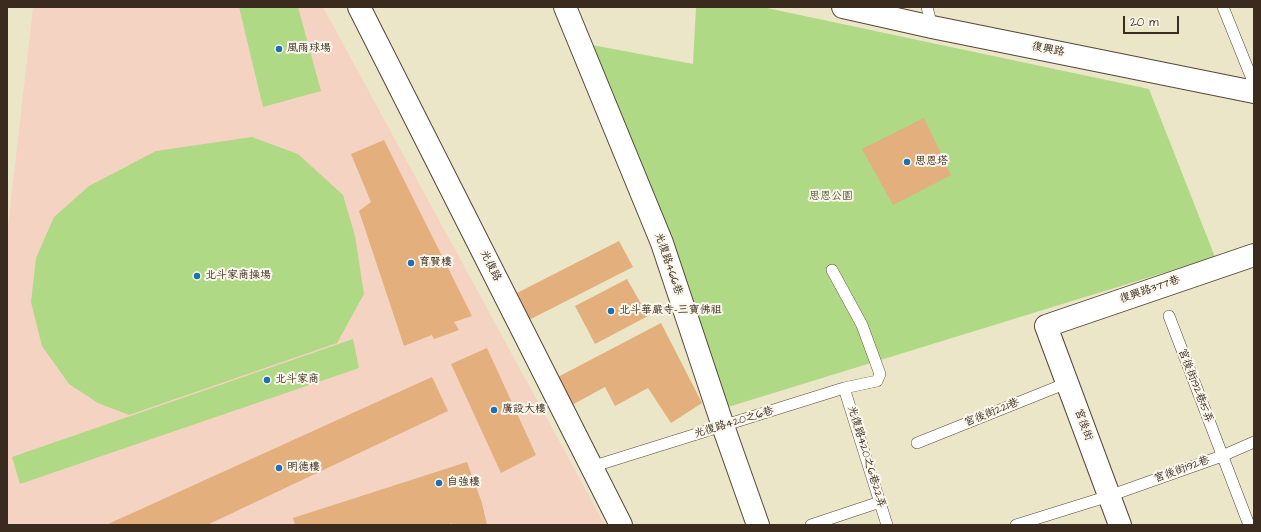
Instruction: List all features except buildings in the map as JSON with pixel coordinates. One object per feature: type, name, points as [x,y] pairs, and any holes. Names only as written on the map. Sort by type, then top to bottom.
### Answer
[{"type":"street","name":"光復路","points":[[359,7],[621,525]]},
{"type":"street","name":"光復路466巷","points":[[566,7],[662,243],[723,426],[758,525]]},
{"type":"street","name":"復興路","points":[[843,7],[930,17],[1254,92]]},
{"type":"street","name":"復興路377巷","points":[[1046,326],[1254,255]]},
{"type":"street","name":"宮後街","points":[[1046,326],[1120,525]]},
{"type":"lane","points":[[1223,7],[1254,84]]},
{"type":"lane","name":"光復路420之6巷","points":[[591,467],[844,388],[877,381],[880,374],[862,325],[832,270]]},
{"type":"lane","name":"宮後街192巷15弄","points":[[1169,316],[1249,525]]},
{"type":"lane","name":"宮後街221巷","points":[[917,443],[1067,383]]},
{"type":"lane","name":"光復路420之6巷22弄","points":[[844,388],[887,525]]},
{"type":"lane","name":"宮後街192巷","points":[[1016,525],[1109,496],[1222,456],[1254,442]]},
{"type":"lane","points":[[810,525],[880,502]]},
{"type":"shaded area","name":"北斗家商","points":[[33,7],[323,7],[605,525],[7,525],[7,235]]},
{"type":"green space","name":"風雨球場","points":[[239,7],[298,7],[321,91],[263,107]]},
{"type":"green space","name":"思恩公園","points":[[696,7],[762,7],[1149,89],[1215,257],[728,407],[592,45],[693,64]]},
{"type":"green space","name":"北斗家商操場","points":[[252,137],[298,154],[343,195],[355,236],[364,294],[337,343],[129,415],[98,403],[69,384],[42,346],[31,302],[36,258],[54,217],[89,186],[156,151]]},
{"type":"green space","points":[[353,339],[359,368],[20,484],[12,457]]},
{"type":"place","name":"風雨球場","points":[[279,49]]},
{"type":"place","name":"思恩塔","points":[[907,162]]},
{"type":"place","name":"育賢樓","points":[[411,263]]},
{"type":"place","name":"北斗家商操場","points":[[197,276]]},
{"type":"place","name":"北斗華嚴寺-三寶佛祖","points":[[611,311]]},
{"type":"place","name":"北斗家商","points":[[267,380]]},
{"type":"place","name":"廣設大樓","points":[[494,410]]},
{"type":"place","name":"明德樓","points":[[279,468]]},
{"type":"place","name":"自強樓","points":[[439,483]]}]
